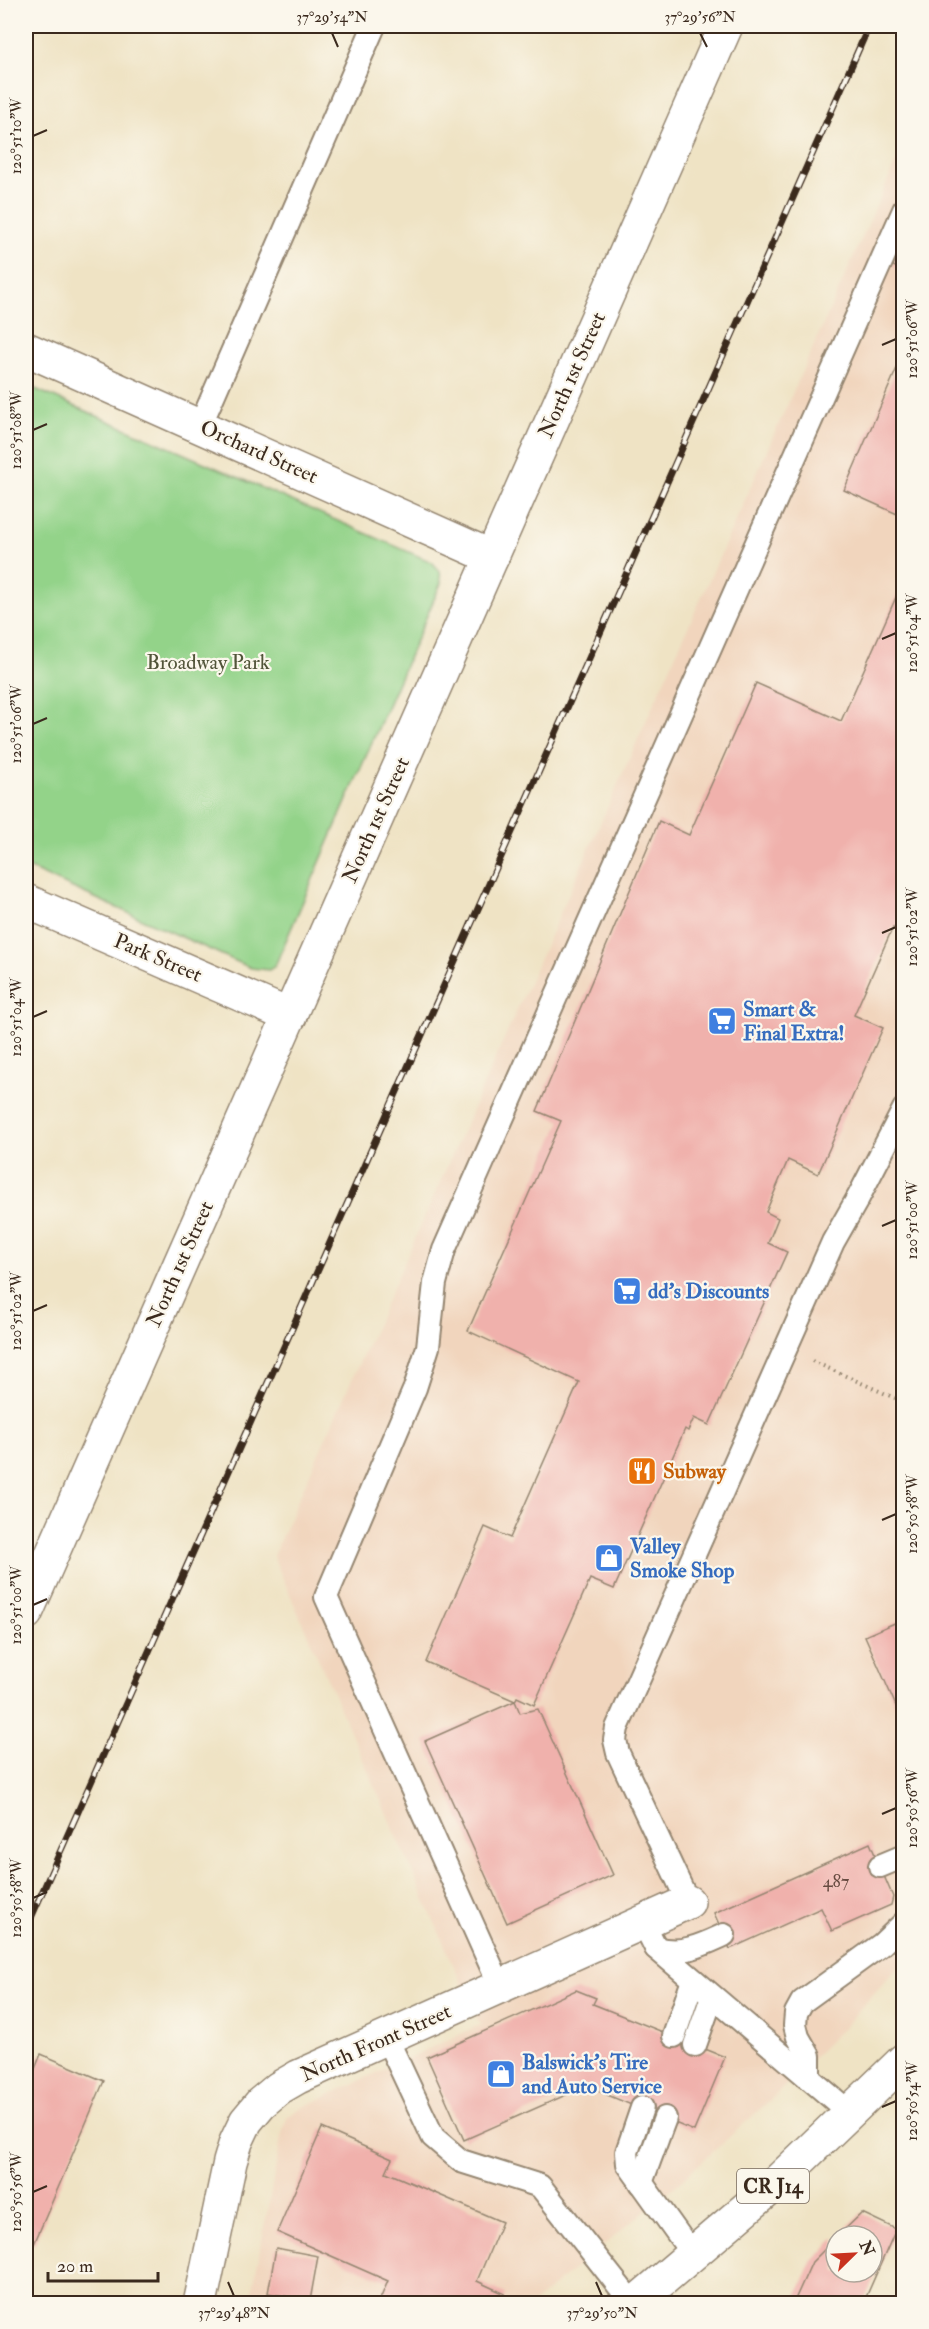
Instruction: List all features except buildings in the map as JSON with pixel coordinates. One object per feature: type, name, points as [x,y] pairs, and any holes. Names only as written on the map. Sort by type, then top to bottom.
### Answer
[{"type":"street","name":"North 1st Street","points":[[26,1614],[36,1563],[290,1016],[726,26]]},
{"type":"street","name":"Orchard Street","points":[[26,349],[492,557]]},
{"type":"street","name":"Park Street","points":[[26,901],[290,1016]]},
{"type":"street","name":"North Front Street","points":[[200,2304],[230,2162],[246,2121],[261,2103],[279,2088],[298,2077],[501,1988],[649,1936],[688,1902]]},
{"type":"street","name":"CR J14","points":[[634,2304],[775,2184],[903,2060]]},
{"type":"lane","points":[[200,426],[374,26]]},
{"type":"lane","points":[[501,1988],[326,1597],[415,1388],[428,1347],[435,1283],[444,1250],[903,210]]},
{"type":"lane","points":[[688,1902],[618,1753],[615,1740],[617,1728],[833,1242],[903,1109]]},
{"type":"lane","points":[[880,1866],[903,1856]]},
{"type":"lane","points":[[809,2077],[808,2056],[798,2037],[795,2025],[796,2013],[802,2002],[882,1944],[903,1923]]},
{"type":"lane","points":[[649,1936],[669,1952],[682,1952],[724,1935]]},
{"type":"lane","points":[[649,1936],[712,1997],[850,2113]]},
{"type":"lane","points":[[674,2036],[693,1980]]},
{"type":"lane","points":[[695,2045],[712,1997]]},
{"type":"lane","points":[[387,2039],[432,2137],[461,2161],[540,2186],[634,2304]]},
{"type":"lane","points":[[642,2108],[627,2156],[630,2168],[693,2255]]},
{"type":"lane","points":[[641,2183],[666,2118]]},
{"type":"path","points":[[806,1358],[903,1402]]},
{"type":"shaded area","points":[[903,146],[903,1961],[839,2032],[779,2092],[674,2187],[533,2303],[250,2304],[282,2133],[287,2118],[297,2110],[480,2025],[273,1556]]},
{"type":"green space","name":"Broadway Park","points":[[26,385],[432,562],[440,571],[441,583],[275,966],[269,970],[251,968],[26,867]]},
{"type":"railway","points":[[26,1929],[869,26]]},
{"type":"place","name":"Smart & Final Extra!","points":[[722,1021]]},
{"type":"place","name":"dd's Discounts","points":[[627,1291]]},
{"type":"place","name":"Subway","points":[[642,1471]]},
{"type":"place","name":"Valley Smoke Shop","points":[[609,1558]]},
{"type":"place","name":"Balswick's Tire and Auto Service","points":[[501,2074]]}]
